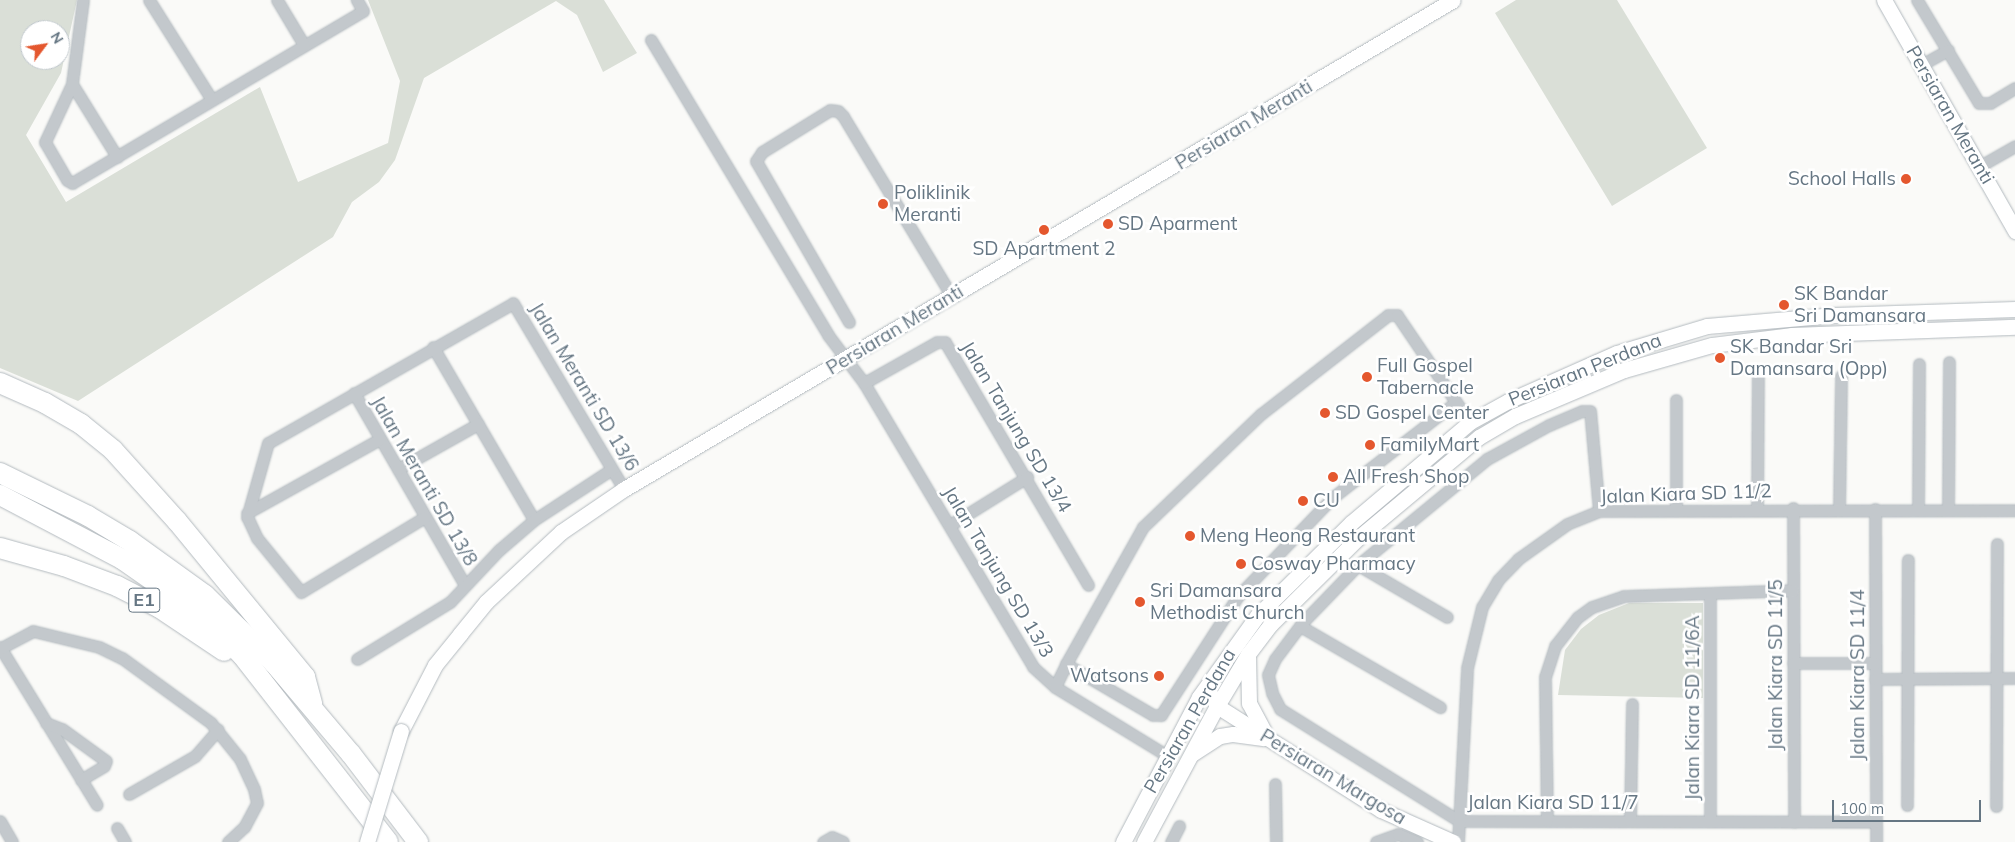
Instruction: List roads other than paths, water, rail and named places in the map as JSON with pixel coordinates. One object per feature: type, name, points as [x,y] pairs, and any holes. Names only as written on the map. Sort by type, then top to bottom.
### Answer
[{"type":"highway","points":[[0,383],[45,403],[81,424],[112,450],[177,521],[304,677],[313,709]]},
{"type":"highway","points":[[0,473],[88,516],[130,541],[197,589],[239,625],[313,709],[418,842]]},
{"type":"highway","points":[[0,495],[122,559],[198,612],[242,656],[269,690]]},
{"type":"highway","name":"E1","points":[[0,548],[64,566],[143,599],[204,637],[269,690],[388,842]]},
{"type":"main road","name":"Persiaran Meranti","points":[[367,842],[401,731],[435,665],[486,602],[560,532],[624,490],[847,359],[951,295],[1453,0]]},
{"type":"main road","name":"Persiaran Meranti","points":[[1884,0],[1980,166],[2015,231]]},
{"type":"main road","points":[[1999,309],[2015,304]]},
{"type":"main road","name":"Persiaran Perdana","points":[[1123,842],[1199,696],[1233,645],[1257,616],[1351,523],[1470,422],[1508,401],[1618,353],[1707,326],[1793,317],[2015,309]]},
{"type":"main road","name":"Persiaran Perdana","points":[[1144,842],[1187,758],[1248,654],[1297,596],[1358,538],[1479,437],[1514,416],[1624,370],[1712,345],[1792,335],[2015,327]]},
{"type":"main road","points":[[1170,750],[1203,710],[1217,706],[1213,698],[1214,688],[1233,645]]},
{"type":"main road","points":[[1248,654],[1248,702],[1270,739]]},
{"type":"main road","name":"Persiaran Margosa","points":[[1217,706],[1382,810],[1453,842]]},
{"type":"main road","points":[[1187,758],[1220,736],[1233,734],[1270,739]]},
{"type":"street","points":[[83,0],[72,84],[45,139],[46,146],[69,182],[74,182],[117,157],[362,11],[357,0]]},
{"type":"street","points":[[149,0],[212,100]]},
{"type":"street","points":[[277,0],[304,46]]},
{"type":"street","points":[[1917,0],[1982,105],[2015,88]]},
{"type":"street","name":"Jalan Tanjung SD 13/3","points":[[651,40],[819,319],[864,383],[950,525],[1027,659],[1055,687],[1170,750]]},
{"type":"street","points":[[1921,65],[1948,50]]},
{"type":"street","points":[[72,84],[117,157]]},
{"type":"street","points":[[849,322],[756,161],[762,152],[830,110],[838,111],[951,295]]},
{"type":"street","points":[[1980,166],[2015,146]]},
{"type":"street","name":"Jalan Meranti SD 13/6","points":[[433,347],[513,303],[624,490]]},
{"type":"street","points":[[1055,687],[1143,527],[1262,414],[1388,315],[1399,317],[1470,422]]},
{"type":"street","name":"Jalan Tanjung SD 13/4","points":[[864,383],[937,342],[945,342],[1027,477],[1088,585]]},
{"type":"street","points":[[426,517],[301,592],[250,528],[247,513],[268,443],[433,347],[534,520]]},
{"type":"street","points":[[1948,509],[1949,362]]},
{"type":"street","points":[[1918,509],[1919,364]]},
{"type":"street","points":[[1757,509],[1758,371]]},
{"type":"street","points":[[1839,509],[1841,376]]},
{"type":"street","name":"Jalan Meranti SD 13/8","points":[[354,393],[465,585]]},
{"type":"street","points":[[1676,400],[1676,510]]},
{"type":"street","points":[[1066,664],[1153,715],[1161,715],[1238,596],[1333,497],[1456,402]]},
{"type":"street","points":[[1440,707],[1300,626],[1358,566],[1487,459],[1549,424],[1582,411],[1590,411],[1599,510]]},
{"type":"street","points":[[398,469],[478,424]]},
{"type":"street","points":[[247,513],[380,439]]},
{"type":"street","points":[[357,659],[450,602],[465,585],[534,520],[612,469]]},
{"type":"street","points":[[950,525],[1027,477]]},
{"type":"street","name":"Jalan Kiara SD 11/2","points":[[1458,842],[1467,668],[1482,607],[1498,580],[1518,559],[1567,524],[1599,510],[1793,508],[2015,510]]},
{"type":"street","name":"Jalan Kiara SD 11/5","points":[[1793,508],[1794,822]]},
{"type":"street","name":"Jalan Kiara SD 11/4","points":[[1875,509],[1876,842]]},
{"type":"street","points":[[1996,544],[1996,806]]},
{"type":"street","points":[[1907,805],[1908,560]]},
{"type":"street","points":[[1358,566],[1447,617]]},
{"type":"street","points":[[1547,821],[1545,677],[1555,646],[1566,629],[1592,607],[1614,598],[1793,590]]},
{"type":"street","name":"Jalan Kiara SD 11/6A","points":[[1710,595],[1710,822]]},
{"type":"street","name":"Jalan Kiara SD 11/7","points":[[1300,626],[1276,659],[1268,675],[1272,693],[1288,716],[1459,821],[1875,822]]},
{"type":"street","points":[[97,805],[0,648],[34,631],[100,647],[122,658],[218,730],[240,759],[254,789],[257,803],[244,827],[228,842]]},
{"type":"street","points":[[1793,663],[1875,663]]},
{"type":"street","points":[[1875,679],[2015,678]]},
{"type":"street","points":[[1630,822],[1632,704]]},
{"type":"street","points":[[46,723],[62,730],[106,761],[104,766],[81,780]]},
{"type":"street","points":[[129,794],[195,756],[218,730]]},
{"type":"street","points":[[1275,784],[1276,842]]},
{"type":"street","points":[[0,821],[12,842]]},
{"type":"street","points":[[1171,842],[1179,826]]},
{"type":"street","points":[[116,828],[125,842]]},
{"type":"street","points":[[1376,842],[1390,834],[1398,834],[1417,842]]},
{"type":"street","points":[[823,842],[832,837],[843,842]]},
{"type":"place","name":"School Halls","points":[[1906,179]]},
{"type":"place","name":"Poliklinik Meranti","points":[[883,204]]},
{"type":"place","name":"SD Aparment","points":[[1108,224]]},
{"type":"place","name":"SD Apartment 2","points":[[1044,230]]},
{"type":"place","name":"SK Bandar Sri Damansara","points":[[1784,305]]},
{"type":"place","name":"SK Bandar Sri Damansara (Opp)","points":[[1720,358]]},
{"type":"place","name":"Full Gospel Tabernacle","points":[[1367,377]]},
{"type":"place","name":"SD Gospel Center","points":[[1325,413]]},
{"type":"place","name":"FamilyMart","points":[[1370,445]]},
{"type":"place","name":"All Fresh Shop","points":[[1333,477]]},
{"type":"place","name":"CU","points":[[1303,501]]},
{"type":"place","name":"Meng Heong Restaurant","points":[[1190,536]]},
{"type":"place","name":"Cosway Pharmacy","points":[[1241,564]]},
{"type":"place","name":"Sri Damansara Methodist Church","points":[[1140,602]]},
{"type":"place","name":"Watsons","points":[[1159,676]]}]
